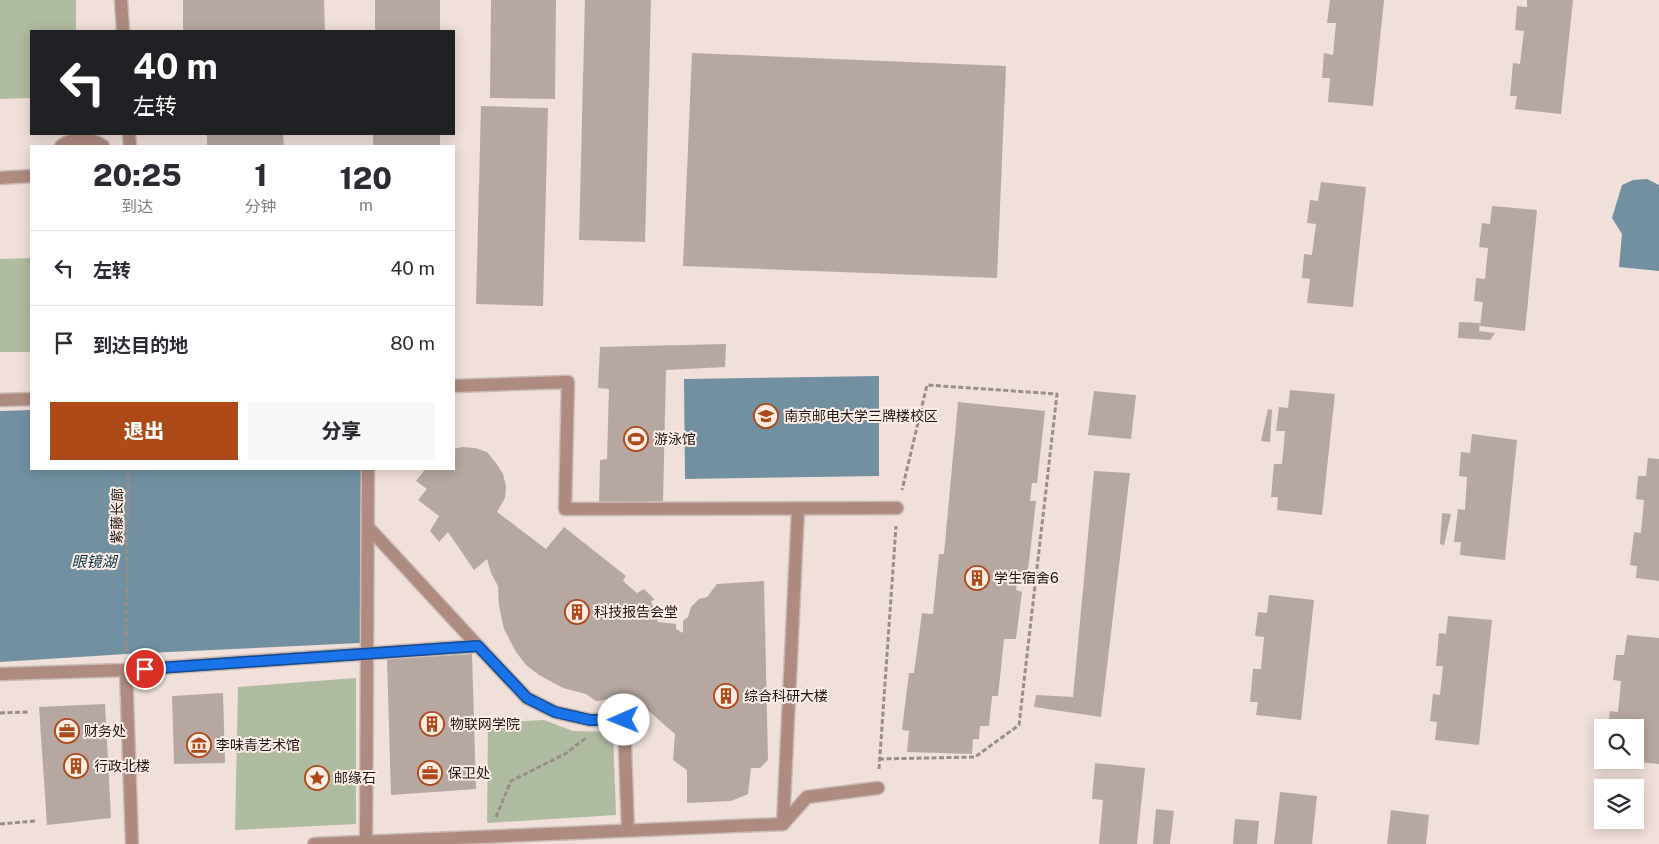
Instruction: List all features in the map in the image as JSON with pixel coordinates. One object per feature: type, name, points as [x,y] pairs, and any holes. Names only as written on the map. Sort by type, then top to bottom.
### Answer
[{"type":"lane","points":[[121,0],[123,30]]},
{"type":"lane","points":[[63,145],[74,140],[86,139],[101,145]]},
{"type":"lane","points":[[0,178],[30,176]]},
{"type":"lane","points":[[455,386],[568,382],[565,509],[897,508]]},
{"type":"lane","points":[[0,400],[30,399]]},
{"type":"lane","points":[[366,842],[368,470]]},
{"type":"lane","points":[[783,824],[798,509]]},
{"type":"lane","points":[[368,527],[527,698],[555,712],[590,720],[624,720],[628,830]]},
{"type":"lane","points":[[0,674],[126,670],[478,646]]},
{"type":"lane","points":[[126,670],[132,844]]},
{"type":"lane","points":[[314,844],[783,824],[807,797],[878,788]]},
{"type":"path","points":[[878,788],[879,759],[897,508],[927,385],[1057,394],[1019,725],[975,757],[879,759]]},
{"type":"path","name":"紫藤长廊","points":[[126,654],[128,470]]},
{"type":"path","points":[[0,713],[28,712]]},
{"type":"path","points":[[488,836],[510,781],[565,754],[584,741],[601,720]]},
{"type":"path","points":[[0,824],[35,821]]},
{"type":"green space","points":[[0,0],[76,0],[76,30],[30,30],[30,98],[0,99]]},
{"type":"green space","points":[[30,258],[30,352],[0,352],[0,259]]},
{"type":"green space","points":[[356,678],[356,824],[235,830],[238,687]]},
{"type":"green space","points":[[544,720],[573,731],[613,732],[616,815],[487,823],[488,723]]},
{"type":"water","points":[[1647,179],[1659,185],[1659,271],[1619,267],[1622,234],[1612,218],[1622,185],[1633,180]]},
{"type":"water","points":[[879,376],[879,476],[685,479],[684,379]]},
{"type":"water","name":"眼镜湖","points":[[30,410],[30,470],[361,470],[360,643],[0,662],[0,411]]},
{"type":"building","points":[[183,0],[324,0],[325,30],[183,30]]},
{"type":"building","points":[[375,0],[440,0],[440,30],[375,30]]},
{"type":"building","points":[[491,0],[556,0],[555,99],[490,98]]},
{"type":"building","points":[[585,0],[651,0],[645,242],[579,240]]},
{"type":"building","points":[[1330,0],[1384,0],[1373,106],[1328,102],[1330,78],[1322,78],[1324,53],[1333,55],[1336,23],[1327,23]]},
{"type":"building","points":[[1527,0],[1573,0],[1561,114],[1515,109],[1517,96],[1510,96],[1513,63],[1520,64],[1524,31],[1515,30],[1517,6],[1527,7]]},
{"type":"building","points":[[692,53],[1006,66],[997,278],[683,266]]},
{"type":"building","points":[[481,106],[548,108],[543,306],[476,304]]},
{"type":"building","points":[[207,135],[283,135],[284,145],[207,145]]},
{"type":"building","points":[[373,135],[440,135],[440,145],[373,145]]},
{"type":"building","points":[[1321,182],[1366,187],[1353,307],[1307,303],[1310,279],[1302,278],[1304,254],[1312,255],[1316,224],[1307,223],[1310,200],[1318,201]]},
{"type":"building","points":[[1492,206],[1537,210],[1525,331],[1480,326],[1483,302],[1474,301],[1476,278],[1485,279],[1488,248],[1479,247],[1482,223],[1490,224]]},
{"type":"building","points":[[1459,322],[1480,323],[1479,331],[1495,333],[1490,340],[1458,338]]},
{"type":"building","name":"游泳馆","points":[[726,344],[725,367],[666,370],[663,501],[599,504],[600,460],[607,459],[609,389],[598,388],[600,347]]},
{"type":"building","points":[[1290,390],[1335,394],[1322,515],[1277,510],[1278,497],[1271,497],[1274,464],[1282,464],[1285,431],[1276,431],[1279,407],[1288,408]]},
{"type":"building","points":[[1094,391],[1136,395],[1131,439],[1088,435]]},
{"type":"building","name":"学生宿舍6","points":[[958,402],[1045,411],[1037,483],[1032,483],[1030,501],[1036,501],[1027,579],[1018,578],[1016,590],[1022,592],[1016,639],[1004,639],[998,696],[992,696],[989,726],[980,726],[979,739],[973,739],[972,754],[907,752],[909,731],[902,730],[909,673],[914,673],[922,613],[933,614],[939,554],[944,554]]},
{"type":"building","points":[[1268,409],[1272,410],[1270,442],[1261,441]]},
{"type":"building","points":[[1472,434],[1517,440],[1505,560],[1460,555],[1461,542],[1454,542],[1458,509],[1465,510],[1467,477],[1459,476],[1461,452],[1470,453]]},
{"type":"building","name":"科技报告会堂","points":[[475,448],[487,452],[496,463],[503,474],[506,487],[505,498],[497,512],[546,549],[564,527],[626,576],[623,581],[637,593],[644,589],[655,600],[651,601],[658,622],[676,624],[676,629],[683,633],[683,621],[688,617],[691,607],[699,599],[707,597],[717,584],[764,581],[768,760],[760,768],[751,768],[748,794],[731,801],[687,803],[687,770],[673,760],[675,734],[629,694],[596,701],[586,694],[563,688],[539,675],[526,665],[516,652],[504,629],[499,606],[498,586],[491,573],[487,559],[474,570],[448,532],[439,542],[430,531],[439,516],[418,500],[427,489],[416,481],[423,470],[455,470],[455,449]]},
{"type":"building","points":[[1648,458],[1659,459],[1659,581],[1636,578],[1637,566],[1630,565],[1634,532],[1641,533],[1644,500],[1636,499],[1638,476],[1646,476]]},
{"type":"building","points":[[1094,471],[1130,473],[1101,717],[1034,707],[1036,695],[1073,697]]},
{"type":"building","points":[[1442,513],[1451,514],[1444,545],[1440,544]]},
{"type":"building","points":[[1269,595],[1314,600],[1301,720],[1256,715],[1258,702],[1250,702],[1253,669],[1261,669],[1264,637],[1255,636],[1258,612],[1267,613]]},
{"type":"building","points":[[1448,616],[1492,620],[1479,745],[1435,740],[1437,722],[1430,721],[1433,694],[1440,695],[1443,666],[1436,666],[1439,633],[1446,634]]},
{"type":"building","points":[[1627,635],[1659,638],[1659,764],[1644,762],[1644,719],[1609,719],[1610,711],[1618,712],[1621,681],[1613,680],[1616,655],[1624,655]]},
{"type":"building","name":"物联网学院","points":[[472,654],[476,789],[391,795],[387,659]]},
{"type":"building","name":"李味青艺术馆","points":[[223,693],[225,763],[174,764],[172,696]]},
{"type":"building","name":"行政北楼","points":[[105,704],[111,818],[47,825],[39,707]]},
{"type":"building","points":[[1095,763],[1145,768],[1137,844],[1099,844],[1103,800],[1092,799]]},
{"type":"building","points":[[1280,792],[1317,796],[1312,844],[1274,844]]},
{"type":"building","points":[[1156,809],[1174,811],[1170,844],[1153,844]]},
{"type":"building","points":[[1391,810],[1429,815],[1426,844],[1387,844]]},
{"type":"building","points":[[1235,819],[1259,821],[1257,844],[1233,844]]},
{"type":"place","name":"南京邮电大学三牌楼校区","points":[[766,416]]},
{"type":"place","name":"游泳馆","points":[[636,439]]},
{"type":"place","name":"学生宿舍6","points":[[977,578]]},
{"type":"place","name":"科技报告会堂","points":[[577,612]]},
{"type":"place","name":"综合科研大楼","points":[[726,696]]},
{"type":"place","name":"物联网学院","points":[[432,724]]},
{"type":"place","name":"财务处","points":[[67,731]]},
{"type":"place","name":"李味青艺术馆","points":[[199,745]]},
{"type":"place","name":"行政北楼","points":[[76,766]]},
{"type":"place","name":"保卫处","points":[[430,773]]},
{"type":"place","name":"邮缘石","points":[[317,778]]},
{"type":"route","points":[[145,669],[368,652],[478,646],[527,698],[555,712],[590,720],[624,720]]}]
